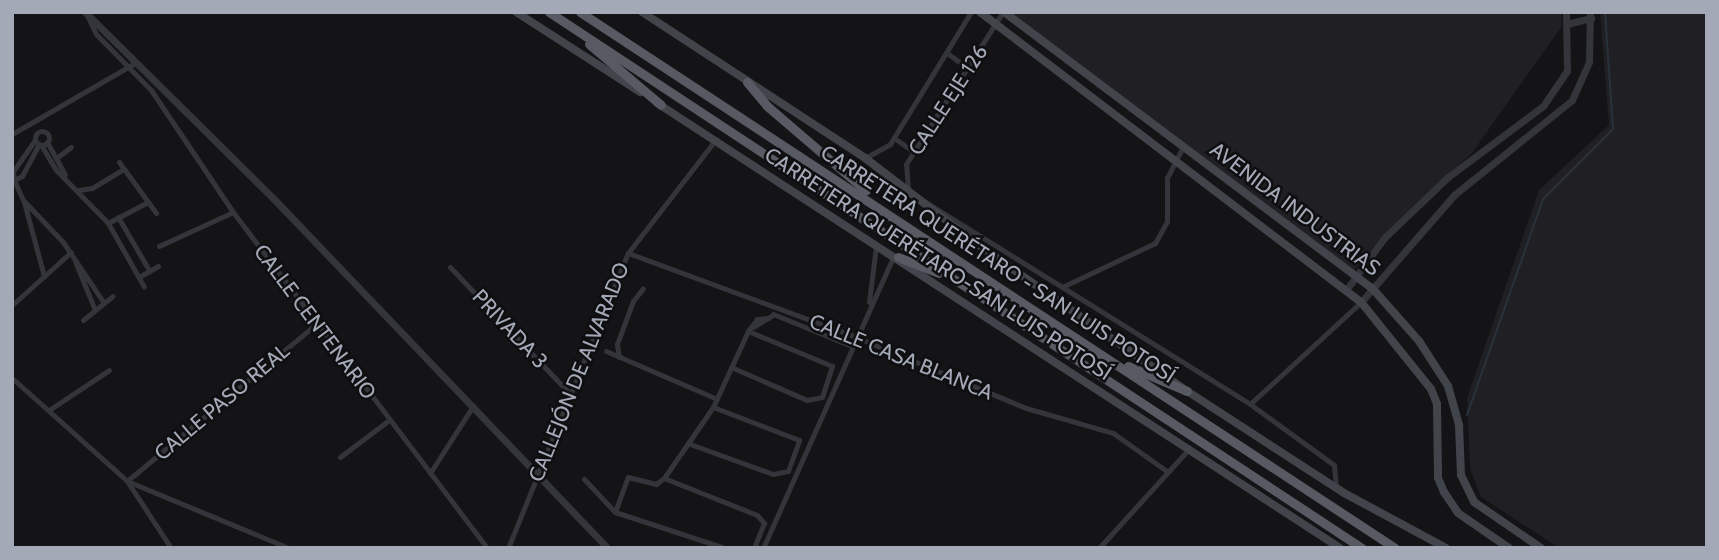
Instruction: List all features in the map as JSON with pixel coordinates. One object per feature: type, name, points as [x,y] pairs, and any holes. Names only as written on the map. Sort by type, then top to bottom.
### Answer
[{"type":"highway","name":"CARRETERA QUERÉTARO - SAN LUIS POTOSÍ","points":[[549,12],[1362,548]]},
{"type":"highway","name":"CARRETERA QUERÉTARO - SAN LUIS POTOSÍ","points":[[580,12],[891,212],[1395,548]]},
{"type":"highway","points":[[558,18],[661,105]]},
{"type":"highway","points":[[747,82],[767,106],[891,212]]},
{"type":"highway","points":[[896,256],[956,279]]},
{"type":"highway","points":[[1107,356],[1187,391]]},
{"type":"main road","name":"CARRETERA QUERÉTARO-SAN LUIS POTOSÍ","points":[[516,12],[896,256],[1340,548]]},
{"type":"main road","points":[[642,12],[865,158],[1187,391],[1336,488],[1446,548]]},
{"type":"main road","name":"AVENIDA INDUSTRIAS","points":[[980,12],[1361,302],[1431,389],[1437,404],[1438,478],[1444,492],[1458,513],[1508,548]]},
{"type":"main road","name":"AVENIDA INDUSTRIAS","points":[[1004,12],[1372,288],[1419,341],[1448,386],[1459,425],[1461,475],[1469,495],[1541,548]]},
{"type":"street","name":"CALLE EJE 126","points":[[865,158],[883,150],[894,138],[971,12]]},
{"type":"street","name":"CALLE EJE 126","points":[[908,190],[905,170],[914,152],[1004,12]]},
{"type":"street","points":[[1346,290],[1384,238],[1448,177],[1543,106],[1567,71],[1566,12]]},
{"type":"street","points":[[86,13],[132,65],[152,80],[273,198],[608,548]]},
{"type":"street","points":[[1250,404],[1361,302],[1454,195],[1572,100],[1589,62],[1590,15],[1567,24]]},
{"type":"street","points":[[947,53],[969,69]]},
{"type":"street","points":[[12,134],[132,65]]},
{"type":"street","name":"CALLE CENTENARIO","points":[[132,65],[233,212],[487,548]]},
{"type":"street","points":[[151,90],[152,80]]},
{"type":"street","points":[[35,121],[40,132],[38,143],[13,171],[44,276]]},
{"type":"street","points":[[40,132],[47,134],[47,142],[59,156],[65,174],[108,223],[144,287]]},
{"type":"street","points":[[894,138],[914,152]]},
{"type":"street","name":"CALLEJÓN DE ALVARADO","points":[[508,548],[628,253],[716,139]]},
{"type":"street","points":[[38,143],[47,142]]},
{"type":"street","points":[[38,143],[56,170],[65,174]]},
{"type":"street","points":[[1062,288],[1155,243],[1167,220],[1167,178],[1173,159],[1183,146]]},
{"type":"street","points":[[59,156],[71,147]]},
{"type":"street","points":[[119,162],[156,213]]},
{"type":"street","points":[[79,190],[92,188],[124,169]]},
{"type":"street","points":[[87,199],[92,188]]},
{"type":"street","points":[[920,199],[937,205],[1062,288],[1250,404],[1334,465],[1336,488]]},
{"type":"street","points":[[23,200],[71,253],[95,310]]},
{"type":"street","points":[[108,223],[148,202]]},
{"type":"street","points":[[159,246],[233,212]]},
{"type":"street","points":[[118,217],[149,270]]},
{"type":"street","points":[[867,309],[876,243]]},
{"type":"street","points":[[12,305],[71,253]]},
{"type":"street","name":"CALLE CASA BLANCA","points":[[628,253],[773,313],[856,337],[1026,408],[1113,433],[1168,472]]},
{"type":"street","points":[[763,548],[867,309],[896,256]]},
{"type":"street","points":[[75,261],[104,303]]},
{"type":"street","points":[[139,277],[158,266]]},
{"type":"street","name":"PRIVADA 3","points":[[450,267],[569,393]]},
{"type":"street","points":[[619,357],[617,344],[633,301],[643,288]]},
{"type":"street","points":[[83,320],[113,296]]},
{"type":"street","points":[[615,512],[626,478],[656,484],[664,478],[713,407],[751,329],[773,313],[852,346]]},
{"type":"street","name":"CALLE PASO REAL","points":[[127,481],[316,324]]},
{"type":"street","points":[[731,367],[807,400],[818,401],[832,366],[751,329]]},
{"type":"street","points":[[606,351],[717,399]]},
{"type":"street","points":[[49,410],[109,370]]},
{"type":"street","points":[[13,381],[127,481],[171,548]]},
{"type":"street","points":[[430,473],[472,406]]},
{"type":"street","points":[[690,444],[773,474],[786,473],[799,440],[713,407]]},
{"type":"street","points":[[340,457],[389,420]]},
{"type":"street","points":[[1099,548],[1188,450]]},
{"type":"street","points":[[664,478],[757,515],[764,523],[754,548]]},
{"type":"street","points":[[584,479],[615,512],[725,548]]},
{"type":"street","points":[[127,481],[289,548]]},
{"type":"shaded area","points":[[1008,12],[1561,12],[1562,26],[1472,153],[1381,238],[1351,274]]},
{"type":"shaded area","points":[[1600,12],[1707,12],[1707,548],[1559,548],[1481,497],[1470,468],[1467,398],[1539,190],[1609,125]]},
{"type":"waterway","points":[[1467,415],[1543,199],[1613,129],[1605,12]]}]
